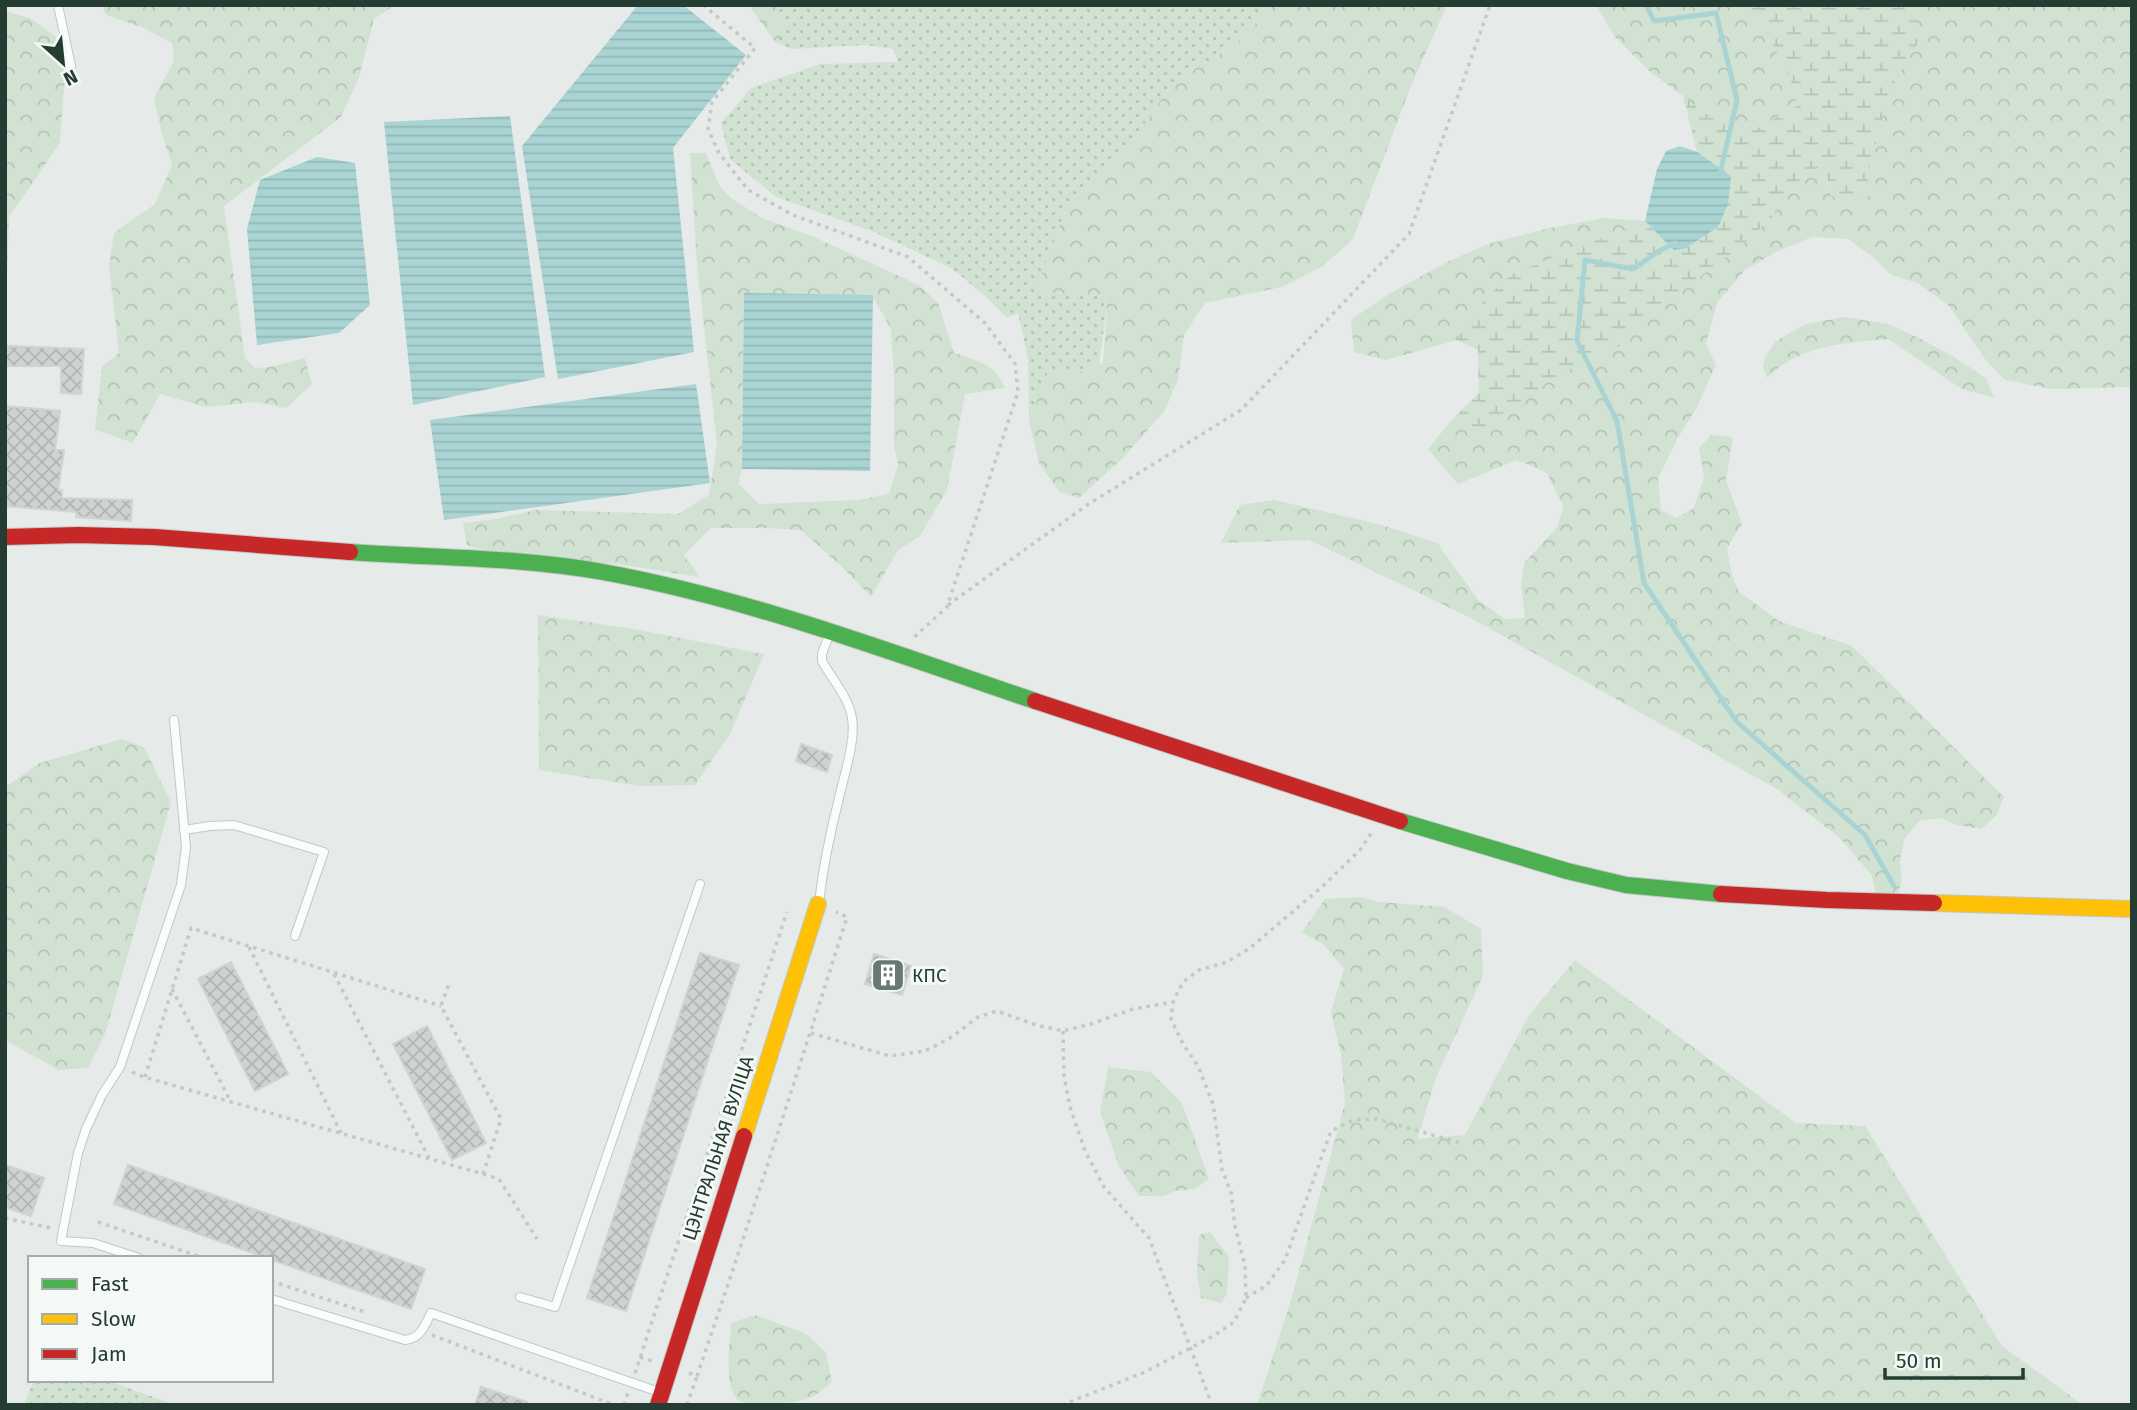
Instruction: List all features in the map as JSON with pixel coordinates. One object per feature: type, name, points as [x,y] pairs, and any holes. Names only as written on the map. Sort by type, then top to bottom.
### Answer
[{"type":"street","points":[[5,537],[154,537],[416,557],[480,558],[573,568],[671,585],[830,632],[1383,816],[1567,871],[1626,885],[1675,891],[1827,900],[2132,909]]},
{"type":"street","name":"ЦЭНТРАЛЬНАЯ ВУЛІЦА","points":[[660,1399],[818,904]]},
{"type":"lane","points":[[58,5],[71,66]]},
{"type":"lane","points":[[818,904],[823,863],[849,756],[853,728],[846,701],[822,662],[830,632]]},
{"type":"lane","points":[[133,1256],[93,1243],[61,1241],[78,1153],[86,1129],[102,1095],[120,1067],[181,885],[186,847],[174,720]]},
{"type":"lane","points":[[184,830],[233,825],[324,852],[295,936]]},
{"type":"lane","points":[[520,1297],[555,1307],[700,884]]},
{"type":"lane","points":[[273,1300],[405,1340],[415,1339],[432,1313],[632,1383],[660,1399]]},
{"type":"path","points":[[703,5],[755,48],[712,102],[708,129],[719,153],[748,190],[793,215],[908,257],[985,323],[1015,363],[1018,392],[947,607]]},
{"type":"path","points":[[894,654],[947,607],[1087,505],[1241,410],[1409,234],[1490,5]]},
{"type":"path","points":[[1246,1298],[1245,1266],[1235,1226],[1231,1192],[1222,1170],[1213,1104],[1198,1066],[1171,1019],[1172,1002],[1183,982],[1199,970],[1227,962],[1250,948],[1323,886],[1360,850],[1383,816]]},
{"type":"path","points":[[687,1405],[743,1244],[847,917],[818,904]]},
{"type":"path","points":[[624,1405],[788,912]]},
{"type":"path","points":[[144,1077],[191,928],[441,1006],[501,1119],[483,1174]]},
{"type":"path","points":[[248,946],[341,1133]]},
{"type":"path","points":[[333,972],[429,1158]]},
{"type":"path","points":[[441,1006],[449,984]]},
{"type":"path","points":[[172,989],[231,1102]]},
{"type":"path","points":[[810,1032],[890,1056],[925,1051],[953,1037],[978,1017],[996,1011],[1063,1031],[1132,1009],[1172,1002]]},
{"type":"path","points":[[1063,1031],[1064,1076],[1070,1107],[1085,1151],[1104,1187],[1149,1238],[1212,1405]]},
{"type":"path","points":[[120,1067],[144,1077],[499,1179],[537,1239]]},
{"type":"path","points":[[1062,1405],[1144,1372],[1215,1335],[1234,1321],[1246,1298],[1267,1284],[1285,1260],[1331,1131],[1354,1120],[1377,1119],[1464,1144]]},
{"type":"path","points":[[5,1218],[63,1231]]},
{"type":"path","points":[[97,1222],[198,1256]]},
{"type":"path","points":[[273,1281],[372,1314]]},
{"type":"path","points":[[422,1331],[614,1405]]},
{"type":"path","points":[[640,1357],[697,1376]]},
{"type":"green space","points":[[102,5],[395,5],[374,19],[359,77],[341,117],[224,206],[245,358],[255,368],[305,358],[312,384],[286,408],[257,402],[206,407],[160,394],[133,443],[95,429],[102,367],[119,353],[109,266],[114,233],[155,204],[172,165],[154,98],[174,61],[172,43],[144,28],[106,15]]},
{"type":"green space","points":[[744,5],[778,5],[785,33],[775,42],[750,7]]},
{"type":"green space","points":[[778,5],[1273,5],[1235,45],[1173,82],[1127,150],[1068,203],[1036,292],[1105,296],[1107,306],[1099,365],[1078,373],[1048,372],[1029,421],[1028,358],[1018,314],[1006,317],[951,268],[874,232],[776,197],[730,159],[721,123],[751,88],[820,64],[898,62],[893,49],[866,45],[791,49],[775,42],[784,33]]},
{"type":"green space","points":[[1273,5],[1447,5],[1411,86],[1353,239],[1323,266],[1282,287],[1205,303],[1184,335],[1178,380],[1165,410],[1124,457],[1079,498],[1059,491],[1039,463],[1029,421],[1048,372],[1078,373],[1103,363],[1107,306],[1105,296],[1035,292],[1068,203],[1127,150],[1173,82],[1235,45]]},
{"type":"green space","points":[[1596,5],[2132,5],[2132,387],[2052,389],[2005,380],[1985,359],[1949,306],[1918,283],[1891,275],[1873,257],[1848,239],[1812,237],[1778,251],[1745,270],[1717,303],[1706,344],[1716,365],[1697,407],[1676,441],[1658,479],[1661,510],[1676,518],[1694,508],[1704,477],[1699,448],[1711,435],[1733,437],[1726,480],[1742,524],[1727,548],[1732,575],[1739,592],[1779,621],[1852,646],[2004,797],[1996,816],[1981,829],[1957,825],[1940,818],[1919,821],[1904,839],[1900,862],[1902,878],[1898,895],[1876,894],[1872,876],[1841,839],[1777,789],[1471,618],[1309,540],[1221,543],[1240,505],[1274,500],[1378,524],[1437,543],[1479,601],[1505,619],[1525,618],[1521,583],[1525,562],[1558,526],[1563,506],[1547,473],[1517,460],[1458,484],[1428,449],[1479,393],[1478,350],[1457,340],[1386,360],[1354,352],[1351,320],[1387,295],[1449,261],[1488,244],[1545,229],[1604,218],[1645,221],[1674,250],[1730,176],[1697,152],[1683,96],[1649,71],[1615,37]]},
{"type":"green space","points":[[1749,5],[1900,5],[1923,34],[1885,99],[1882,128],[1869,160],[1868,197],[1845,203],[1830,195],[1826,167],[1807,170],[1774,215],[1747,241],[1663,305],[1620,346],[1564,372],[1533,392],[1488,430],[1450,422],[1479,393],[1478,350],[1457,340],[1484,300],[1512,274],[1645,221],[1674,250],[1730,176],[1697,152],[1684,96],[1706,115],[1756,129],[1797,106],[1789,73]]},
{"type":"green space","points":[[5,11],[30,18],[56,37],[65,74],[60,143],[9,217],[5,281]]},
{"type":"green space","points":[[690,153],[706,153],[719,185],[731,198],[762,218],[814,237],[919,285],[938,303],[954,353],[991,368],[1001,380],[1005,388],[965,394],[947,490],[920,536],[898,550],[871,597],[801,530],[711,528],[684,555],[700,577],[618,564],[507,557],[467,545],[463,523],[536,510],[678,514],[709,495],[717,443],[697,265]],"holes":[[[744,294],[874,299],[891,329],[894,446],[898,465],[889,494],[858,500],[759,504],[738,483],[742,469]]]},
{"type":"green space","points":[[1844,317],[1888,324],[1919,338],[1986,378],[1994,398],[1962,389],[1888,339],[1839,344],[1808,352],[1780,367],[1767,378],[1763,367],[1765,357],[1776,341],[1806,324]]},
{"type":"green space","points":[[538,615],[628,628],[764,654],[730,734],[695,785],[640,786],[539,770]]},
{"type":"green space","points":[[122,739],[144,747],[171,802],[106,1031],[88,1068],[59,1070],[5,1040],[5,787],[40,763]]},
{"type":"green space","points":[[1359,897],[1380,902],[1445,907],[1481,929],[1483,976],[1437,1075],[1417,1139],[1465,1135],[1529,1015],[1575,960],[1796,1123],[1865,1126],[2002,1346],[2083,1405],[1257,1405],[1291,1300],[1345,1103],[1341,1055],[1331,1012],[1344,969],[1324,945],[1302,932],[1325,899]]},
{"type":"green space","points":[[1108,1067],[1151,1072],[1182,1103],[1209,1179],[1195,1189],[1174,1191],[1164,1196],[1139,1196],[1119,1166],[1100,1112]]},
{"type":"green space","points":[[1210,1232],[1229,1257],[1227,1294],[1221,1303],[1201,1298],[1197,1273],[1199,1235]]},
{"type":"green space","points":[[755,1315],[805,1333],[826,1352],[832,1382],[813,1397],[794,1402],[760,1405],[742,1402],[736,1398],[729,1373],[731,1323]]},
{"type":"green space","points":[[33,1382],[112,1382],[175,1405],[24,1405]]},
{"type":"water","points":[[638,5],[683,5],[746,55],[673,148],[694,352],[558,379],[522,146]]},
{"type":"water","points":[[510,116],[545,377],[413,405],[384,122]]},
{"type":"water","points":[[1680,146],[1697,152],[1731,176],[1728,204],[1718,227],[1686,248],[1674,250],[1645,221],[1657,169],[1666,151]]},
{"type":"water","points":[[317,157],[355,163],[370,305],[339,333],[257,345],[247,229],[260,180]]},
{"type":"water","points":[[744,293],[873,295],[870,471],[742,469]]},
{"type":"water","points":[[696,384],[710,483],[444,520],[430,420]]},
{"type":"building","points":[[6,346],[84,349],[81,394],[61,393],[61,366],[5,366]]},
{"type":"building","points":[[5,406],[60,411],[55,450],[64,450],[58,490],[62,490],[62,498],[132,500],[131,521],[76,517],[77,512],[5,506]]},
{"type":"building","points":[[801,744],[832,755],[827,772],[796,761]]},
{"type":"building","points":[[700,953],[739,965],[626,1311],[587,1298]]},
{"type":"building","name":"КПС","points":[[874,954],[911,966],[902,995],[865,984]]},
{"type":"building","points":[[231,962],[288,1074],[255,1091],[198,979]]},
{"type":"building","points":[[427,1026],[486,1143],[452,1160],[393,1044]]},
{"type":"building","points":[[5,1165],[44,1178],[31,1216],[5,1207]]},
{"type":"building","points":[[128,1165],[425,1269],[411,1309],[273,1260],[273,1256],[261,1256],[114,1204]]},
{"type":"building","points":[[481,1387],[527,1402],[526,1405],[475,1405]]},
{"type":"waterway","points":[[1646,5],[1654,21],[1716,13],[1737,100],[1720,174]]},
{"type":"waterway","points":[[1675,243],[1633,269],[1585,260],[1577,341],[1617,421],[1644,583],[1736,721],[1865,835],[1894,886]]},
{"type":"traffic: fast","points":[[350,552],[541,563],[658,583],[767,612],[1035,701]]},
{"type":"traffic: fast","points":[[1400,821],[1567,871],[1626,885],[1721,894]]},
{"type":"traffic: slow","points":[[1934,903],[2132,909]]},
{"type":"traffic: slow","points":[[744,1136],[818,904]]},
{"type":"traffic: jam","points":[[5,537],[154,537],[350,552]]},
{"type":"traffic: jam","points":[[1035,701],[1400,821]]},
{"type":"traffic: jam","points":[[1721,894],[1934,903]]},
{"type":"traffic: jam","points":[[658,1405],[744,1136]]},
{"type":"place","name":"КПС","points":[[888,975]]}]
